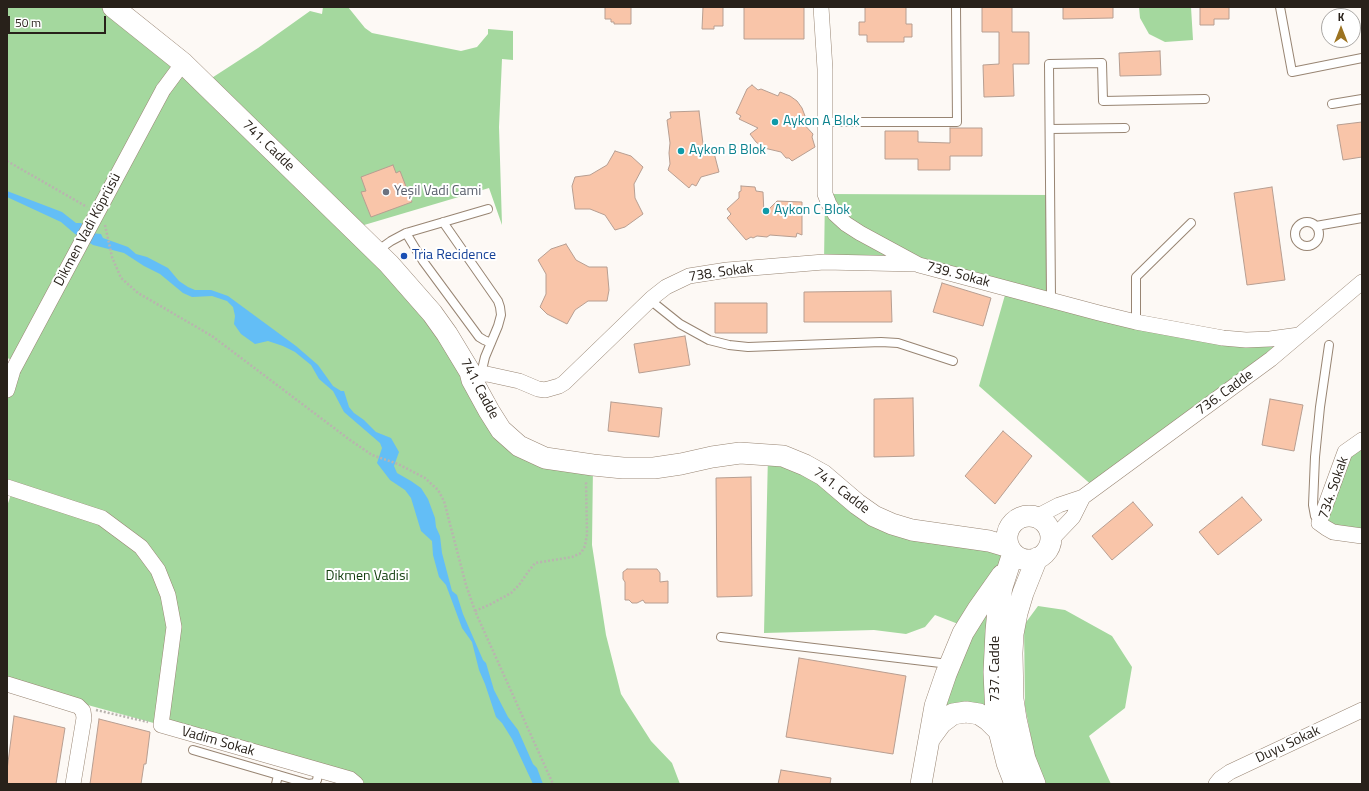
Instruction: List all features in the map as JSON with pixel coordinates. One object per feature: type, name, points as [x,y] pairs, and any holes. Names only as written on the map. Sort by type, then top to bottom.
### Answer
[{"type":"street","name":"741. Cadde","points":[[112,7],[183,63],[389,264],[432,313],[460,354],[470,372],[477,377],[489,411],[501,430],[519,446],[545,458],[623,468],[654,468],[740,453],[783,456],[805,465],[823,475],[857,504],[874,516],[892,524],[912,530],[989,541],[1010,556]]},
{"type":"street","name":"739. Sokak","points":[[821,7],[825,69],[825,194],[835,214],[846,224],[919,265],[1136,322],[1223,338],[1246,340],[1270,339],[1299,335]]},
{"type":"street","name":"Dikmen Vadi Köprüsü","points":[[7,390],[14,370],[163,90],[183,63]]},
{"type":"street","name":"738. Sokak","points":[[477,377],[519,381],[538,389],[545,390],[559,386],[564,383],[650,300],[666,287],[678,280],[690,276],[824,262],[919,265]]},
{"type":"street","name":"736. Cadde","points":[[1036,517],[1059,505],[1083,497],[1271,359],[1362,282]]},
{"type":"street","name":"734. Sokak","points":[[1362,440],[1345,452],[1319,523],[1333,532],[1362,536]]},
{"type":"street","points":[[7,487],[102,518],[141,547],[158,570],[168,595],[174,627],[161,725]]},
{"type":"street","name":"736. Cadde","points":[[1050,540],[1073,517],[1083,497]]},
{"type":"street","points":[[1015,520],[1022,517],[1036,517],[1043,521],[1048,527],[1050,540]]},
{"type":"street","name":"741. Cadde","points":[[937,533],[992,527],[1004,525],[1015,520]]},
{"type":"street","name":"737. Cadde","points":[[1015,520],[1007,533],[1010,556],[998,610],[994,652],[995,695],[999,732],[1007,763],[1015,784]]},
{"type":"street","name":"737. Cadde","points":[[1035,784],[1026,758],[1016,719],[1013,698],[1013,634],[1023,593],[1037,558],[1044,553],[1050,540]]},
{"type":"street","points":[[920,784],[935,706],[950,664],[964,633],[1010,556],[1025,559],[1037,558]]},
{"type":"street","points":[[7,684],[74,704],[83,711],[84,718],[73,784]]},
{"type":"street","name":"Duyu Sokak","points":[[1216,784],[1230,772],[1362,710]]},
{"type":"street","points":[[928,740],[941,723],[953,714],[966,712],[979,714],[988,720],[999,732]]},
{"type":"street","name":"Vadim Sokak","points":[[161,725],[350,779],[356,784]]},
{"type":"lane","points":[[825,122],[957,122],[956,7]]},
{"type":"lane","points":[[1280,7],[1292,72],[1362,58]]},
{"type":"lane","points":[[1051,299],[1049,64],[1102,63],[1103,101],[1205,100]]},
{"type":"lane","points":[[1332,104],[1362,99]]},
{"type":"lane","points":[[1050,129],[1125,128]]},
{"type":"lane","points":[[376,252],[406,232],[488,209]]},
{"type":"lane","points":[[1316,226],[1362,218]]},
{"type":"lane","points":[[443,222],[498,301],[500,307],[500,320],[477,377]]},
{"type":"lane","points":[[1136,322],[1136,277],[1191,223]]},
{"type":"lane","points":[[406,232],[423,261],[479,337],[491,343]]},
{"type":"lane","points":[[650,300],[680,324],[710,340],[730,345],[748,347],[881,342],[898,343],[953,361]]},
{"type":"lane","points":[[1319,523],[1315,516],[1313,505],[1315,457],[1320,407],[1329,345]]},
{"type":"lane","points":[[721,637],[950,664]]},
{"type":"lane","points":[[193,750],[309,784],[315,783],[319,770]]},
{"type":"lane","points":[[276,784],[278,775]]},
{"type":"path","points":[[7,161],[91,210]]},
{"type":"path","points":[[104,222],[112,257],[121,278],[138,293],[212,336],[372,455],[398,464],[425,478],[438,490],[444,501],[466,585],[475,611],[553,784]]},
{"type":"path","points":[[475,611],[511,593],[535,564],[572,557],[581,553],[585,546],[587,534],[585,464]]},
{"type":"path","points":[[74,704],[161,725]]},
{"type":"green space","name":"Dikmen Vadisi","points":[[7,7],[113,7],[204,83],[258,48],[310,11],[322,14],[323,7],[348,7],[365,28],[372,33],[461,51],[477,47],[488,34],[488,29],[513,31],[513,60],[502,59],[499,127],[502,225],[489,188],[354,228],[389,264],[501,430],[593,465],[592,545],[606,635],[621,694],[651,741],[672,763],[680,784],[356,784],[172,728],[7,683],[7,506],[13,489],[7,487],[7,390],[18,362],[7,358]]},
{"type":"green space","points":[[1139,7],[1191,7],[1193,40],[1165,42],[1149,34],[1140,18]]},
{"type":"green space","points":[[825,194],[1050,195],[1051,299],[1173,329],[1299,335],[1095,488],[979,386],[1007,288],[919,265],[824,262]]},
{"type":"green space","points":[[1362,440],[1362,536],[1326,528],[1345,452]]},
{"type":"green space","points":[[768,454],[857,504],[1009,547],[988,720],[941,723],[966,627],[935,615],[925,627],[906,634],[874,630],[764,633]]},
{"type":"green space","points":[[1038,606],[1065,610],[1112,636],[1132,667],[1125,708],[1089,736],[1111,784],[1045,784],[1037,769],[1025,706],[1024,625]]},
{"type":"water","points":[[7,191],[62,212],[76,223],[81,223],[92,233],[101,234],[103,238],[128,247],[136,254],[147,257],[168,268],[179,281],[188,287],[195,290],[211,290],[228,296],[296,346],[318,365],[333,386],[341,391],[344,391],[349,407],[354,413],[364,420],[376,432],[391,438],[399,452],[394,466],[397,473],[421,488],[428,499],[440,536],[442,553],[452,591],[457,595],[463,614],[483,660],[486,663],[494,690],[508,717],[518,730],[533,764],[537,768],[543,784],[533,784],[512,739],[502,723],[496,717],[479,670],[472,642],[462,628],[446,585],[439,577],[433,555],[432,541],[421,531],[411,498],[405,490],[390,480],[377,463],[382,448],[380,443],[344,412],[333,391],[319,379],[311,365],[295,352],[283,346],[268,341],[255,344],[241,334],[234,324],[235,316],[233,307],[227,301],[212,296],[192,297],[183,293],[160,274],[124,253],[93,245],[75,234],[61,222],[7,197]]},
{"type":"building","points":[[605,7],[631,7],[631,24],[614,24],[614,22],[611,22],[611,19],[605,19]]},
{"type":"building","points":[[703,7],[723,7],[723,26],[714,26],[714,29],[702,29]]},
{"type":"building","points":[[744,7],[804,7],[804,39],[744,39]]},
{"type":"building","points":[[865,7],[906,7],[906,24],[912,24],[912,37],[904,37],[904,42],[867,42],[867,35],[859,35],[859,22],[865,22]]},
{"type":"building","points":[[982,7],[1012,7],[1012,32],[1029,32],[1029,64],[1013,64],[1014,96],[984,97],[983,65],[999,64],[999,32],[982,32]]},
{"type":"building","points":[[1063,7],[1113,7],[1113,18],[1063,19]]},
{"type":"building","points":[[1200,7],[1229,7],[1229,19],[1214,19],[1214,25],[1200,25]]},
{"type":"building","points":[[1160,51],[1161,75],[1120,76],[1119,53]]},
{"type":"building","name":"Aykon A Blok","points":[[752,85],[758,90],[761,89],[778,96],[780,92],[797,101],[805,116],[800,120],[813,134],[812,137],[815,147],[792,161],[789,158],[786,158],[781,152],[764,148],[756,142],[750,134],[758,128],[739,119],[741,116],[736,113],[747,89]]},
{"type":"building","name":"Aykon B Blok","points":[[699,111],[704,152],[713,149],[719,172],[701,177],[696,186],[692,184],[689,188],[668,170],[670,164],[670,143],[667,120],[671,118],[670,112]]},
{"type":"building","points":[[1362,122],[1362,157],[1343,160],[1337,125]]},
{"type":"building","points":[[950,128],[982,128],[982,156],[950,156],[950,170],[918,170],[918,159],[885,159],[885,131],[918,131],[918,142],[950,143]]},
{"type":"building","points":[[615,151],[631,156],[643,167],[634,184],[635,198],[643,214],[625,227],[615,230],[605,215],[590,209],[575,209],[572,186],[575,177],[590,175],[607,165]]},
{"type":"building","name":"Yeşil Vadi Cami","points":[[393,165],[396,173],[400,171],[412,202],[371,217],[361,192],[366,191],[361,177]]},
{"type":"building","name":"Aykon C Blok","points":[[741,186],[755,187],[756,191],[763,192],[764,214],[777,201],[802,202],[802,235],[797,233],[796,237],[770,235],[767,237],[757,236],[746,240],[727,218],[731,214],[727,209],[739,198]]},
{"type":"building","points":[[1272,187],[1285,280],[1247,285],[1234,193]]},
{"type":"building","points":[[566,244],[576,260],[589,267],[607,267],[609,290],[607,301],[588,301],[575,310],[567,324],[547,314],[540,307],[546,294],[546,274],[538,260],[551,249]]},
{"type":"building","points":[[942,283],[991,298],[983,326],[933,312]]},
{"type":"building","points":[[891,291],[892,322],[804,322],[804,292]]},
{"type":"building","points":[[715,303],[767,303],[767,333],[715,333]]},
{"type":"building","points":[[685,336],[690,365],[639,373],[634,344]]},
{"type":"building","points":[[913,398],[914,456],[874,457],[874,399]]},
{"type":"building","points":[[1270,399],[1303,405],[1294,451],[1262,445]]},
{"type":"building","points":[[611,402],[662,408],[659,437],[608,431]]},
{"type":"building","points":[[1003,431],[1032,456],[995,504],[965,476]]},
{"type":"building","points":[[751,477],[752,596],[717,597],[716,478]]},
{"type":"building","points":[[1242,497],[1262,520],[1218,555],[1199,532]]},
{"type":"building","points":[[1133,502],[1153,525],[1112,560],[1092,536]]},
{"type":"building","points":[[627,569],[657,569],[660,573],[660,582],[668,581],[668,603],[645,603],[643,600],[637,603],[632,603],[629,600],[625,600],[625,582],[623,579],[623,572]]},
{"type":"building","points":[[799,658],[906,676],[893,754],[786,737]]},
{"type":"building","points":[[14,716],[65,728],[56,784],[7,784],[7,770]]},
{"type":"building","points":[[99,719],[150,732],[146,764],[144,764],[141,784],[90,784]]},
{"type":"building","points":[[781,770],[831,778],[830,784],[778,784]]},
{"type":"place","name":"Aykon A Blok","points":[[775,122]]},
{"type":"place","name":"Aykon B Blok","points":[[681,151]]},
{"type":"place","name":"Yeşil Vadi Cami","points":[[386,192]]},
{"type":"place","name":"Aykon C Blok","points":[[766,211]]},
{"type":"place","name":"Tria Recidence","points":[[404,256]]}]
